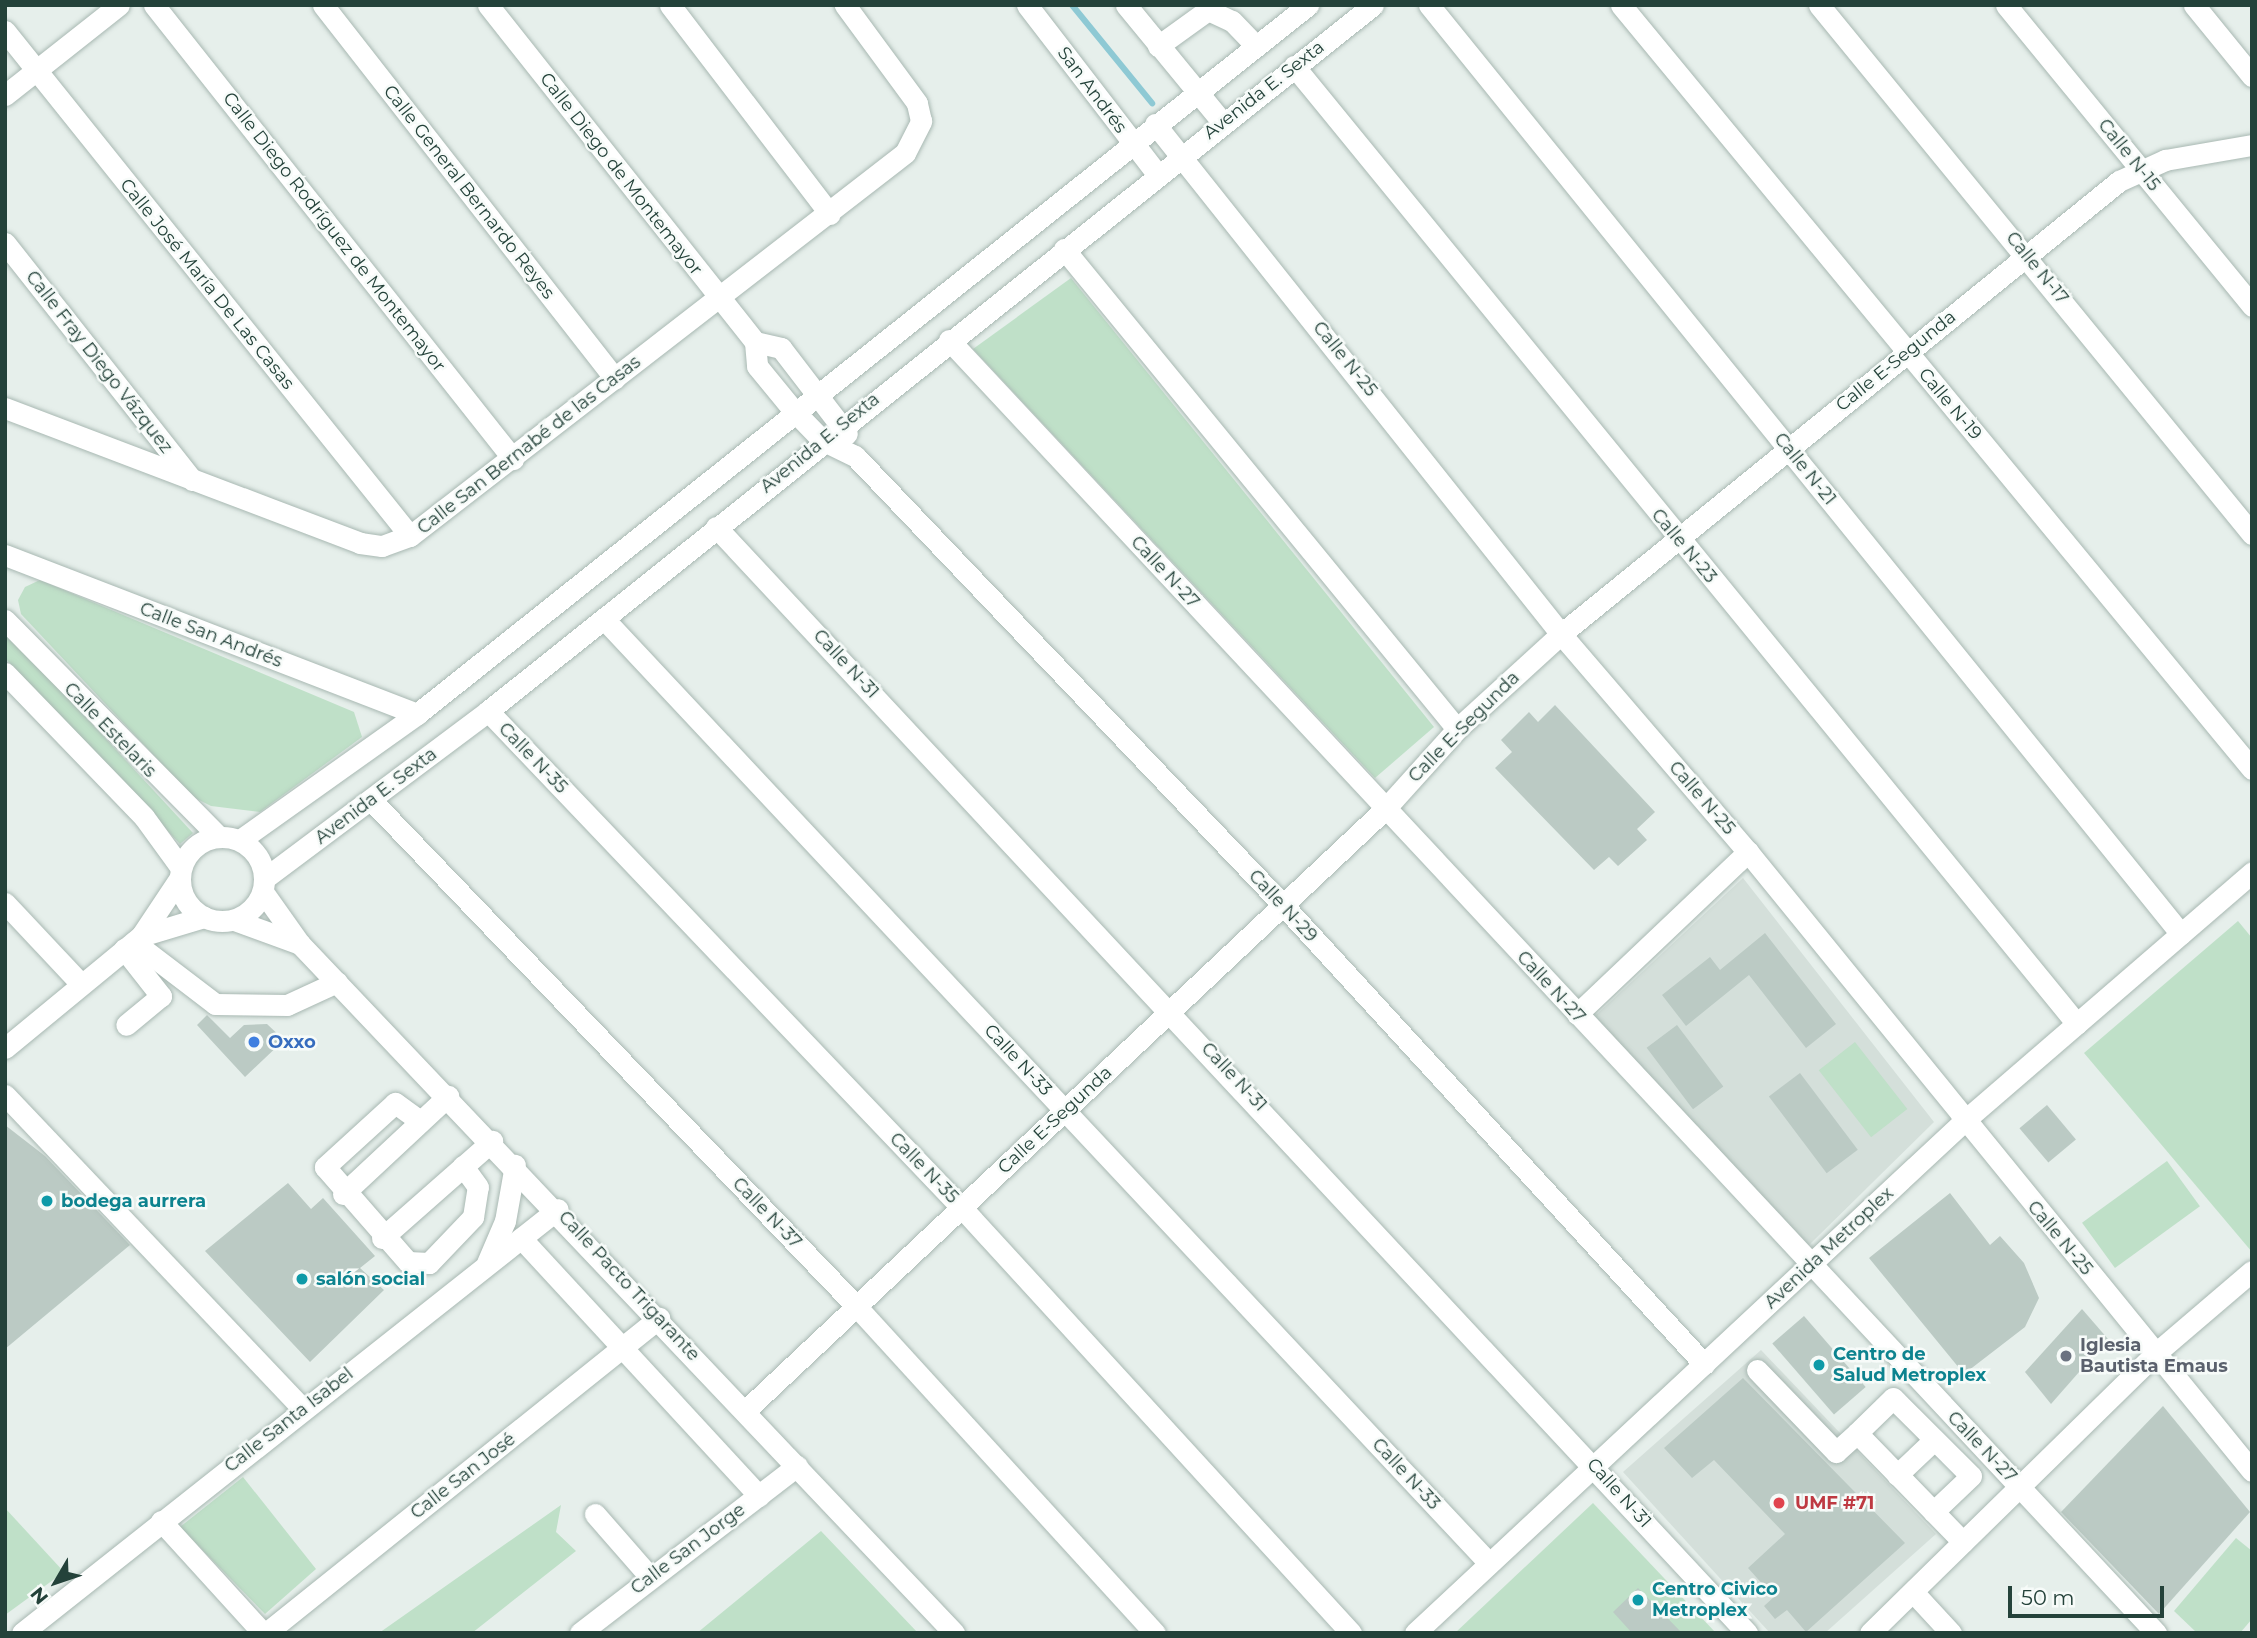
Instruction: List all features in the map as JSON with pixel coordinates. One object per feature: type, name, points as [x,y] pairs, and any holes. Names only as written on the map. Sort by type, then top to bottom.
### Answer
[{"type":"street","points":[[5,95],[119,5]]},
{"type":"street","name":"Calle Diego Rodríguez de Montemayor","points":[[154,5],[513,459]]},
{"type":"street","name":"Calle General Bernardo Reyes","points":[[323,5],[615,379]]},
{"type":"street","name":"Calle Diego de Montemayor","points":[[488,5],[755,342],[757,366],[821,440]]},
{"type":"street","points":[[670,5],[830,214]]},
{"type":"street","name":"Calle San Bernabé de las Casas","points":[[5,408],[369,546],[410,536],[830,214],[905,153],[917,136],[921,121],[905,81],[845,5]]},
{"type":"street","name":"San Andrés","points":[[1027,5],[1157,174]]},
{"type":"street","points":[[1126,5],[1222,122]]},
{"type":"street","points":[[240,839],[417,714],[794,411],[1308,5]]},
{"type":"street","name":"Avenida E. Sexta","points":[[264,885],[604,619],[821,440],[1179,155],[1373,5]]},
{"type":"street","name":"Calle N-21","points":[[1429,5],[2181,934]]},
{"type":"street","name":"Calle N-19","points":[[1621,5],[2252,769]]},
{"type":"street","name":"Calle N-17","points":[[1819,5],[2026,254],[2252,534]]},
{"type":"street","name":"Calle N-15","points":[[2006,5],[2252,306]]},
{"type":"street","points":[[2194,5],[2252,76]]},
{"type":"street","points":[[1158,46],[1208,10],[1232,20],[1256,46]]},
{"type":"street","name":"Calle José María De Las Casas","points":[[5,31],[410,536]]},
{"type":"street","name":"Calle N-23","points":[[1294,66],[1677,538],[2077,1024]]},
{"type":"street","name":"Calle N-25","points":[[1155,124],[1561,634],[1748,852],[1964,1121],[2252,1471]]},
{"type":"street","name":"Calle E-Segunda","points":[[745,1411],[1385,809],[1457,729],[1561,634],[2026,254],[2141,168],[2252,145]]},
{"type":"street","name":"Calle Fray Diego Vázquez","points":[[5,243],[192,480]]},
{"type":"street","points":[[1064,249],[1457,729]]},
{"type":"street","name":"Calle N-27","points":[[949,340],[2156,1633]]},
{"type":"street","name":"Calle Diego de Montemayor","points":[[755,342],[781,348],[843,424]]},
{"type":"street","name":"Calle N-29","points":[[843,424],[855,456]]},
{"type":"street","name":"Calle N-29","points":[[821,440],[855,456],[1283,905],[1704,1364]]},
{"type":"street","name":"Calle N-31","points":[[716,527],[1173,1010],[1746,1633]]},
{"type":"street","name":"Calle San Andrés","points":[[5,555],[417,714]]},
{"type":"street","name":"Calle N-33","points":[[604,619],[1489,1563]]},
{"type":"street","name":"Calle Estelaris","points":[[5,620],[218,836]]},
{"type":"street","name":"Calle Estelaris","points":[[5,673],[144,817],[180,874]]},
{"type":"street","name":"Calle N-35","points":[[488,711],[962,1208],[1351,1633]]},
{"type":"street","name":"Calle N-37","points":[[372,801],[857,1307],[1155,1633]]},
{"type":"street","points":[[5,1048],[133,942],[180,874],[189,851],[218,836],[240,839],[253,849],[264,885],[234,920],[204,917],[133,942]]},
{"type":"street","points":[[1577,1014],[1748,852]]},
{"type":"street","name":"Avenida Metroplex","points":[[1415,1633],[1964,1121],[2252,872]]},
{"type":"street","points":[[180,874],[184,897],[204,917]]},
{"type":"street","name":"Calle Pacto Trigarante","points":[[264,885],[300,944],[558,1209],[954,1633]]},
{"type":"street","points":[[5,903],[80,984]]},
{"type":"street","name":"Calle Pacto Trigarante","points":[[234,920],[300,944]]},
{"type":"street","points":[[133,942],[215,1004],[286,1004],[337,982]]},
{"type":"street","points":[[126,1025],[161,996],[133,942]]},
{"type":"street","points":[[5,1095],[303,1409]]},
{"type":"street","points":[[343,1194],[448,1096]]},
{"type":"street","points":[[420,1121],[395,1102],[329,1160],[325,1172],[382,1238],[408,1262],[429,1263],[473,1217],[478,1187],[463,1166]]},
{"type":"street","points":[[382,1238],[492,1141]]},
{"type":"street","points":[[485,1267],[505,1221],[515,1165]]},
{"type":"street","name":"Calle Santa Isabel","points":[[22,1633],[558,1209]]},
{"type":"street","points":[[522,1238],[759,1496]]},
{"type":"street","points":[[1870,1633],[2156,1353],[2252,1271]]},
{"type":"street","name":"Calle San José","points":[[265,1633],[659,1318]]},
{"type":"street","points":[[1758,1370],[1836,1452],[1893,1398],[1970,1476],[1933,1512]]},
{"type":"street","points":[[1857,1433],[1963,1542]]},
{"type":"street","points":[[1897,1475],[1934,1440]]},
{"type":"street","name":"Calle San Jorge","points":[[580,1633],[797,1466]]},
{"type":"street","points":[[595,1514],[650,1577]]},
{"type":"street","points":[[161,1521],[265,1633]]},
{"type":"street","points":[[1913,1592],[1951,1633]]},
{"type":"shaded area","points":[[1743,878],[1934,1122],[1806,1248],[1595,1016]]},
{"type":"shaded area","name":"UMF #71","points":[[1761,1350],[1936,1534],[1825,1633],[1770,1633],[1623,1472]]},
{"type":"green space","points":[[1071,278],[1434,727],[1375,778],[973,349]]},
{"type":"green space","points":[[40,580],[354,712],[362,737],[260,812],[211,806],[193,797],[21,614],[18,600],[25,587]]},
{"type":"green space","points":[[5,630],[193,833],[180,844],[5,658]]},
{"type":"green space","points":[[2238,921],[2252,938],[2252,1252],[2084,1053]]},
{"type":"green space","points":[[1855,1042],[1907,1109],[1871,1137],[1819,1070]]},
{"type":"green space","points":[[2167,1161],[2200,1206],[2115,1268],[2082,1223]]},
{"type":"green space","points":[[243,1477],[316,1569],[265,1614],[180,1527]]},
{"type":"green space","points":[[1593,1503],[1716,1633],[1455,1633]]},
{"type":"green space","points":[[561,1505],[556,1532],[576,1551],[472,1633],[379,1633]]},
{"type":"green space","points":[[5,1508],[64,1572],[5,1615]]},
{"type":"green space","points":[[821,1531],[918,1633],[697,1633]]},
{"type":"green space","points":[[2236,1538],[2252,1551],[2252,1619],[2240,1633],[2197,1633],[2174,1611]]},
{"type":"building","points":[[1555,705],[1655,812],[1637,829],[1647,840],[1618,866],[1609,857],[1594,870],[1495,768],[1512,752],[1501,740],[1529,712],[1538,722]]},
{"type":"building","points":[[1765,933],[1836,1024],[1806,1048],[1749,975],[1686,1026],[1662,995],[1710,957],[1720,970]]},
{"type":"building","points":[[207,1015],[230,1038],[244,1025],[267,1024],[284,1040],[245,1077],[197,1025]]},
{"type":"building","points":[[1677,1025],[1723,1086],[1693,1109],[1647,1048]]},
{"type":"building","points":[[1800,1073],[1858,1150],[1827,1173],[1769,1096]]},
{"type":"building","points":[[2047,1105],[2076,1139],[2048,1163],[2019,1128]]},
{"type":"building","name":"bodega aurrera","points":[[5,1125],[45,1156],[130,1245],[5,1349]]},
{"type":"building","name":"salón social","points":[[288,1183],[311,1209],[323,1198],[375,1256],[360,1268],[384,1290],[310,1362],[205,1251]]},
{"type":"building","points":[[1950,1193],[1990,1245],[2000,1236],[2024,1263],[2039,1298],[2025,1327],[1964,1374],[1869,1258]]},
{"type":"building","name":"Iglesia Bautista Emaus","points":[[2082,1309],[2108,1339],[2051,1404],[2025,1372]]},
{"type":"building","name":"Centro de Salud Metroplex","points":[[1804,1316],[1866,1387],[1834,1414],[1772,1344]]},
{"type":"building","points":[[1743,1378],[1905,1543],[1806,1632],[1787,1610],[1775,1619],[1764,1606],[1774,1597],[1748,1568],[1785,1534],[1714,1460],[1692,1478],[1664,1448]]},
{"type":"building","points":[[2163,1406],[2250,1512],[2159,1614],[2061,1512]]},
{"type":"building","name":"Centro Civico Metroplex","points":[[1638,1588],[1682,1633],[1632,1633],[1613,1612]]},
{"type":"waterway","points":[[1072,5],[1152,103]]},
{"type":"place","name":"Oxxo","points":[[254,1042]]},
{"type":"place","name":"bodega aurrera","points":[[47,1201]]},
{"type":"place","name":"salón social","points":[[302,1279]]},
{"type":"place","name":"Iglesia Bautista Emaus","points":[[2066,1356]]},
{"type":"place","name":"Centro de Salud Metroplex","points":[[1819,1365]]},
{"type":"place","name":"UMF #71","points":[[1779,1503]]},
{"type":"place","name":"Centro Civico Metroplex","points":[[1638,1600]]}]
